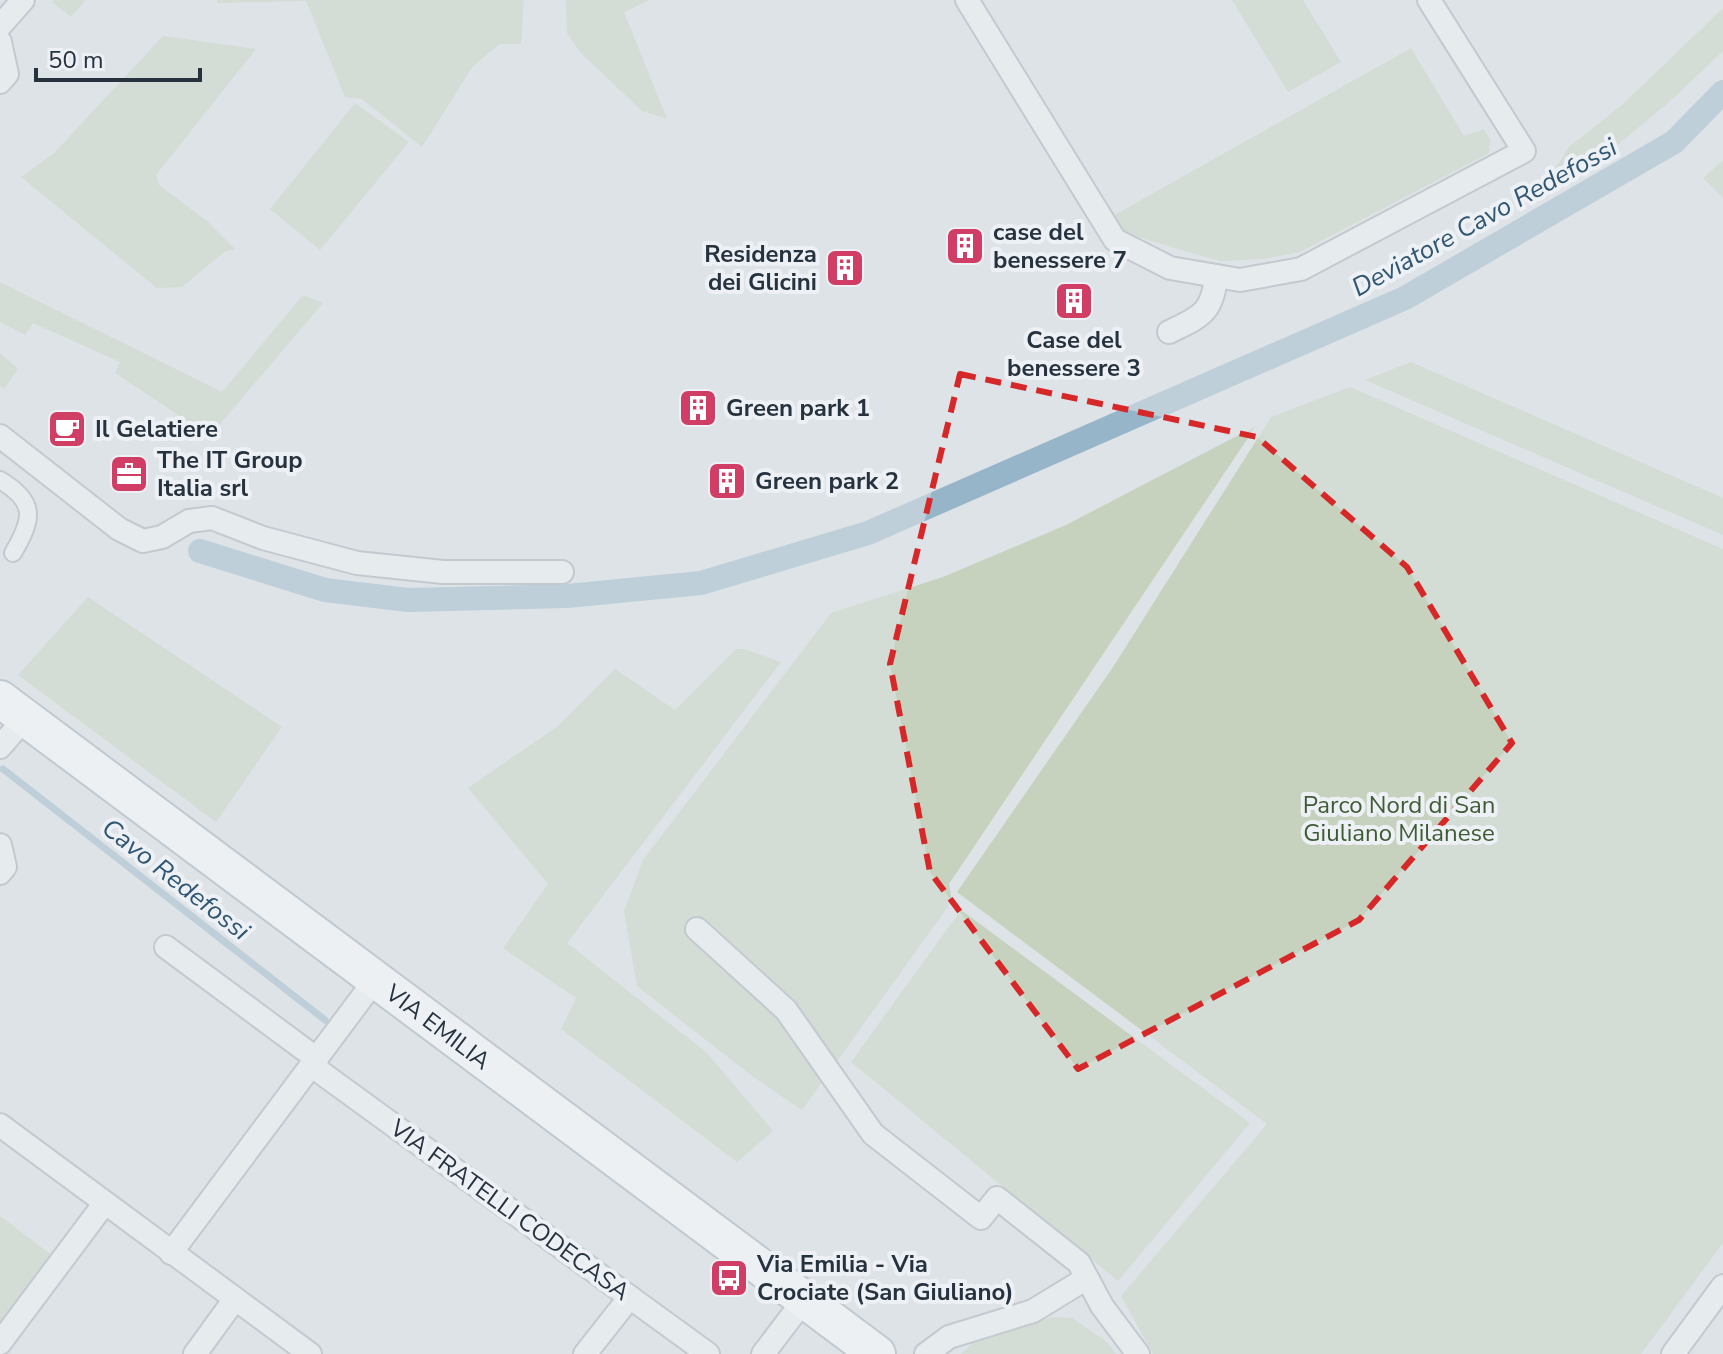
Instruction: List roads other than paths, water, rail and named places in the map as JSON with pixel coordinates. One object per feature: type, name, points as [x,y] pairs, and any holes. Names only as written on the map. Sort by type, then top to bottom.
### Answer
[{"type":"main road","name":"VIA EMILIA","points":[[13,709],[877,1354]]},
{"type":"street","points":[[0,26],[23,0]]},
{"type":"street","points":[[967,0],[1115,240],[1170,268],[1240,280],[1301,269],[1524,151],[1429,0]]},
{"type":"street","points":[[0,42],[7,74],[0,82]]},
{"type":"street","points":[[1169,332],[1201,317],[1214,297],[1216,276]]},
{"type":"street","points":[[0,436],[133,538],[151,541],[189,521],[212,518],[263,538],[357,563],[443,572],[562,572]]},
{"type":"street","points":[[0,480],[25,500],[28,513],[27,529],[13,553]]},
{"type":"street","points":[[0,747],[13,709]]},
{"type":"street","points":[[0,845],[5,867],[0,873]]},
{"type":"street","points":[[697,929],[786,1010],[873,1134],[981,1218],[997,1198],[1079,1263],[1102,1306],[1138,1354]]},
{"type":"street","name":"VIA FRATELLI CODECASA","points":[[166,947],[314,1062],[708,1354]]},
{"type":"street","points":[[171,1253],[375,980]]},
{"type":"street","points":[[0,1125],[310,1354]]},
{"type":"street","points":[[0,1343],[104,1204]]},
{"type":"street","points":[[926,1354],[949,1337],[1033,1311],[1087,1278]]},
{"type":"street","points":[[1673,1354],[1721,1293]]},
{"type":"street","points":[[585,1354],[630,1297]]},
{"type":"street","points":[[195,1354],[235,1299]]},
{"type":"street","points":[[763,1354],[804,1300]]},
{"type":"waterway","name":"Deviatore Cavo Redefossi","points":[[200,551],[325,590],[408,600],[567,596],[701,583],[868,533],[1405,298],[1674,142],[1723,92]]},
{"type":"waterway","name":"Cavo Redefossi","points":[[3,769],[325,1020]]},
{"type":"place","name":"case del benessere 7","points":[[965,246]]},
{"type":"place","name":"Residenza dei Glicini","points":[[845,268]]},
{"type":"place","name":"Case del benessere 3","points":[[1074,301]]},
{"type":"place","name":"Green park 1","points":[[698,408]]},
{"type":"place","name":"Il Gelatiere","points":[[67,429]]},
{"type":"place","name":"The IT Group Italia srl","points":[[129,474]]},
{"type":"place","name":"Green park 2","points":[[727,481]]},
{"type":"place","name":"Via Emilia - Via Crociate (San Giuliano)","points":[[729,1278]]},
{"type":"park label","name":"Parco Nord di San Giuliano Milanese","points":[[1399,819]]}]
